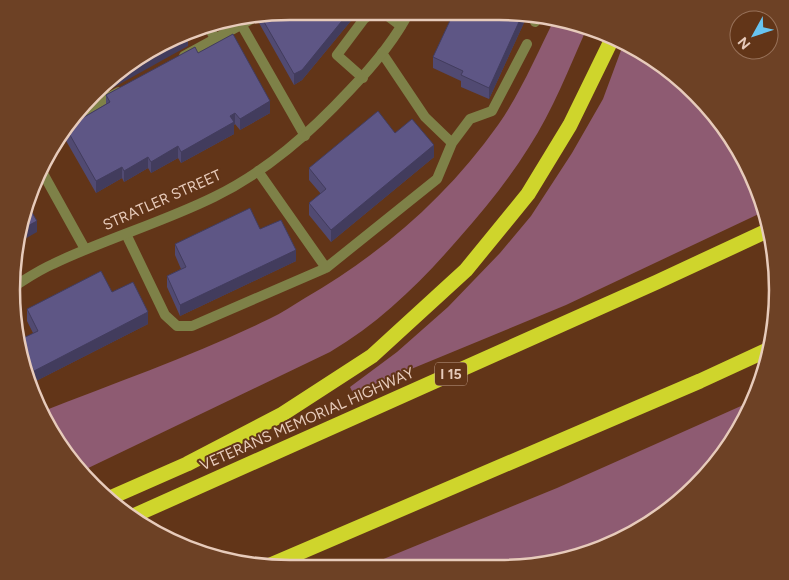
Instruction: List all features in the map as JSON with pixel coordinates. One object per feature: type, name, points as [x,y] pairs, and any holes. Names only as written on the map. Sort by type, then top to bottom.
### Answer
[{"type":"highway","points":[[115,496],[187,464],[281,416],[372,356],[466,270],[528,194],[570,125],[610,44]]},
{"type":"highway","name":"VETERANS MEMORIAL HIGHWAY","points":[[139,513],[763,233]]},
{"type":"highway","points":[[283,560],[700,381],[762,352]]},
{"type":"street","points":[[362,78],[337,55],[364,20]]},
{"type":"street","points":[[392,20],[401,26]]},
{"type":"street","name":"STRATLER STREET","points":[[20,282],[51,264],[85,249],[176,214],[215,196],[258,171],[290,149],[324,119],[362,78],[404,20]]},
{"type":"street","points":[[174,62],[240,24]]},
{"type":"street","points":[[241,24],[305,136]]},
{"type":"street","points":[[211,32],[215,39]]},
{"type":"street","points":[[126,234],[165,315],[177,326],[192,326],[326,268],[437,179],[452,143],[470,119],[492,111],[527,44]]},
{"type":"street","points":[[382,53],[425,117],[452,143]]},
{"type":"street","points":[[92,107],[132,85]]},
{"type":"street","points":[[258,171],[326,268]]},
{"type":"street","points":[[45,177],[85,249]]},
{"type":"shaded area","points":[[552,25],[585,34],[538,133],[505,182],[488,205],[446,253],[416,285],[384,314],[330,352],[87,468],[56,425],[48,409],[184,356],[274,317],[360,263],[411,222],[457,176],[498,125],[521,86]]},
{"type":"shaded area","points":[[621,50],[663,76],[690,99],[723,140],[741,171],[758,214],[566,305],[353,393],[350,387],[397,352],[448,307],[500,253],[531,216],[572,153],[603,99]]},
{"type":"shaded area","points":[[743,405],[733,425],[713,454],[677,493],[634,524],[586,546],[534,558],[499,560],[381,560],[557,488]]},
{"type":"building","points":[[343,20],[302,70],[294,74],[264,21]]},
{"type":"building","points":[[450,20],[519,21],[489,88],[461,75],[463,71],[433,57]]},
{"type":"building","points":[[233,34],[270,101],[240,119],[235,113],[230,116],[234,122],[181,152],[178,146],[151,162],[148,157],[124,171],[122,167],[96,181],[70,135],[82,119],[110,102],[106,95],[195,47],[198,53]]},
{"type":"building","points":[[378,111],[395,133],[412,119],[434,145],[331,230],[309,203],[326,189],[309,168]]},
{"type":"building","points":[[250,208],[260,229],[281,220],[296,250],[180,305],[167,276],[186,267],[175,244]]},
{"type":"building","points":[[31,212],[37,221],[28,226]]},
{"type":"building","points":[[101,271],[112,292],[133,282],[148,312],[34,371],[30,363],[24,338],[38,331],[27,309]]}]
